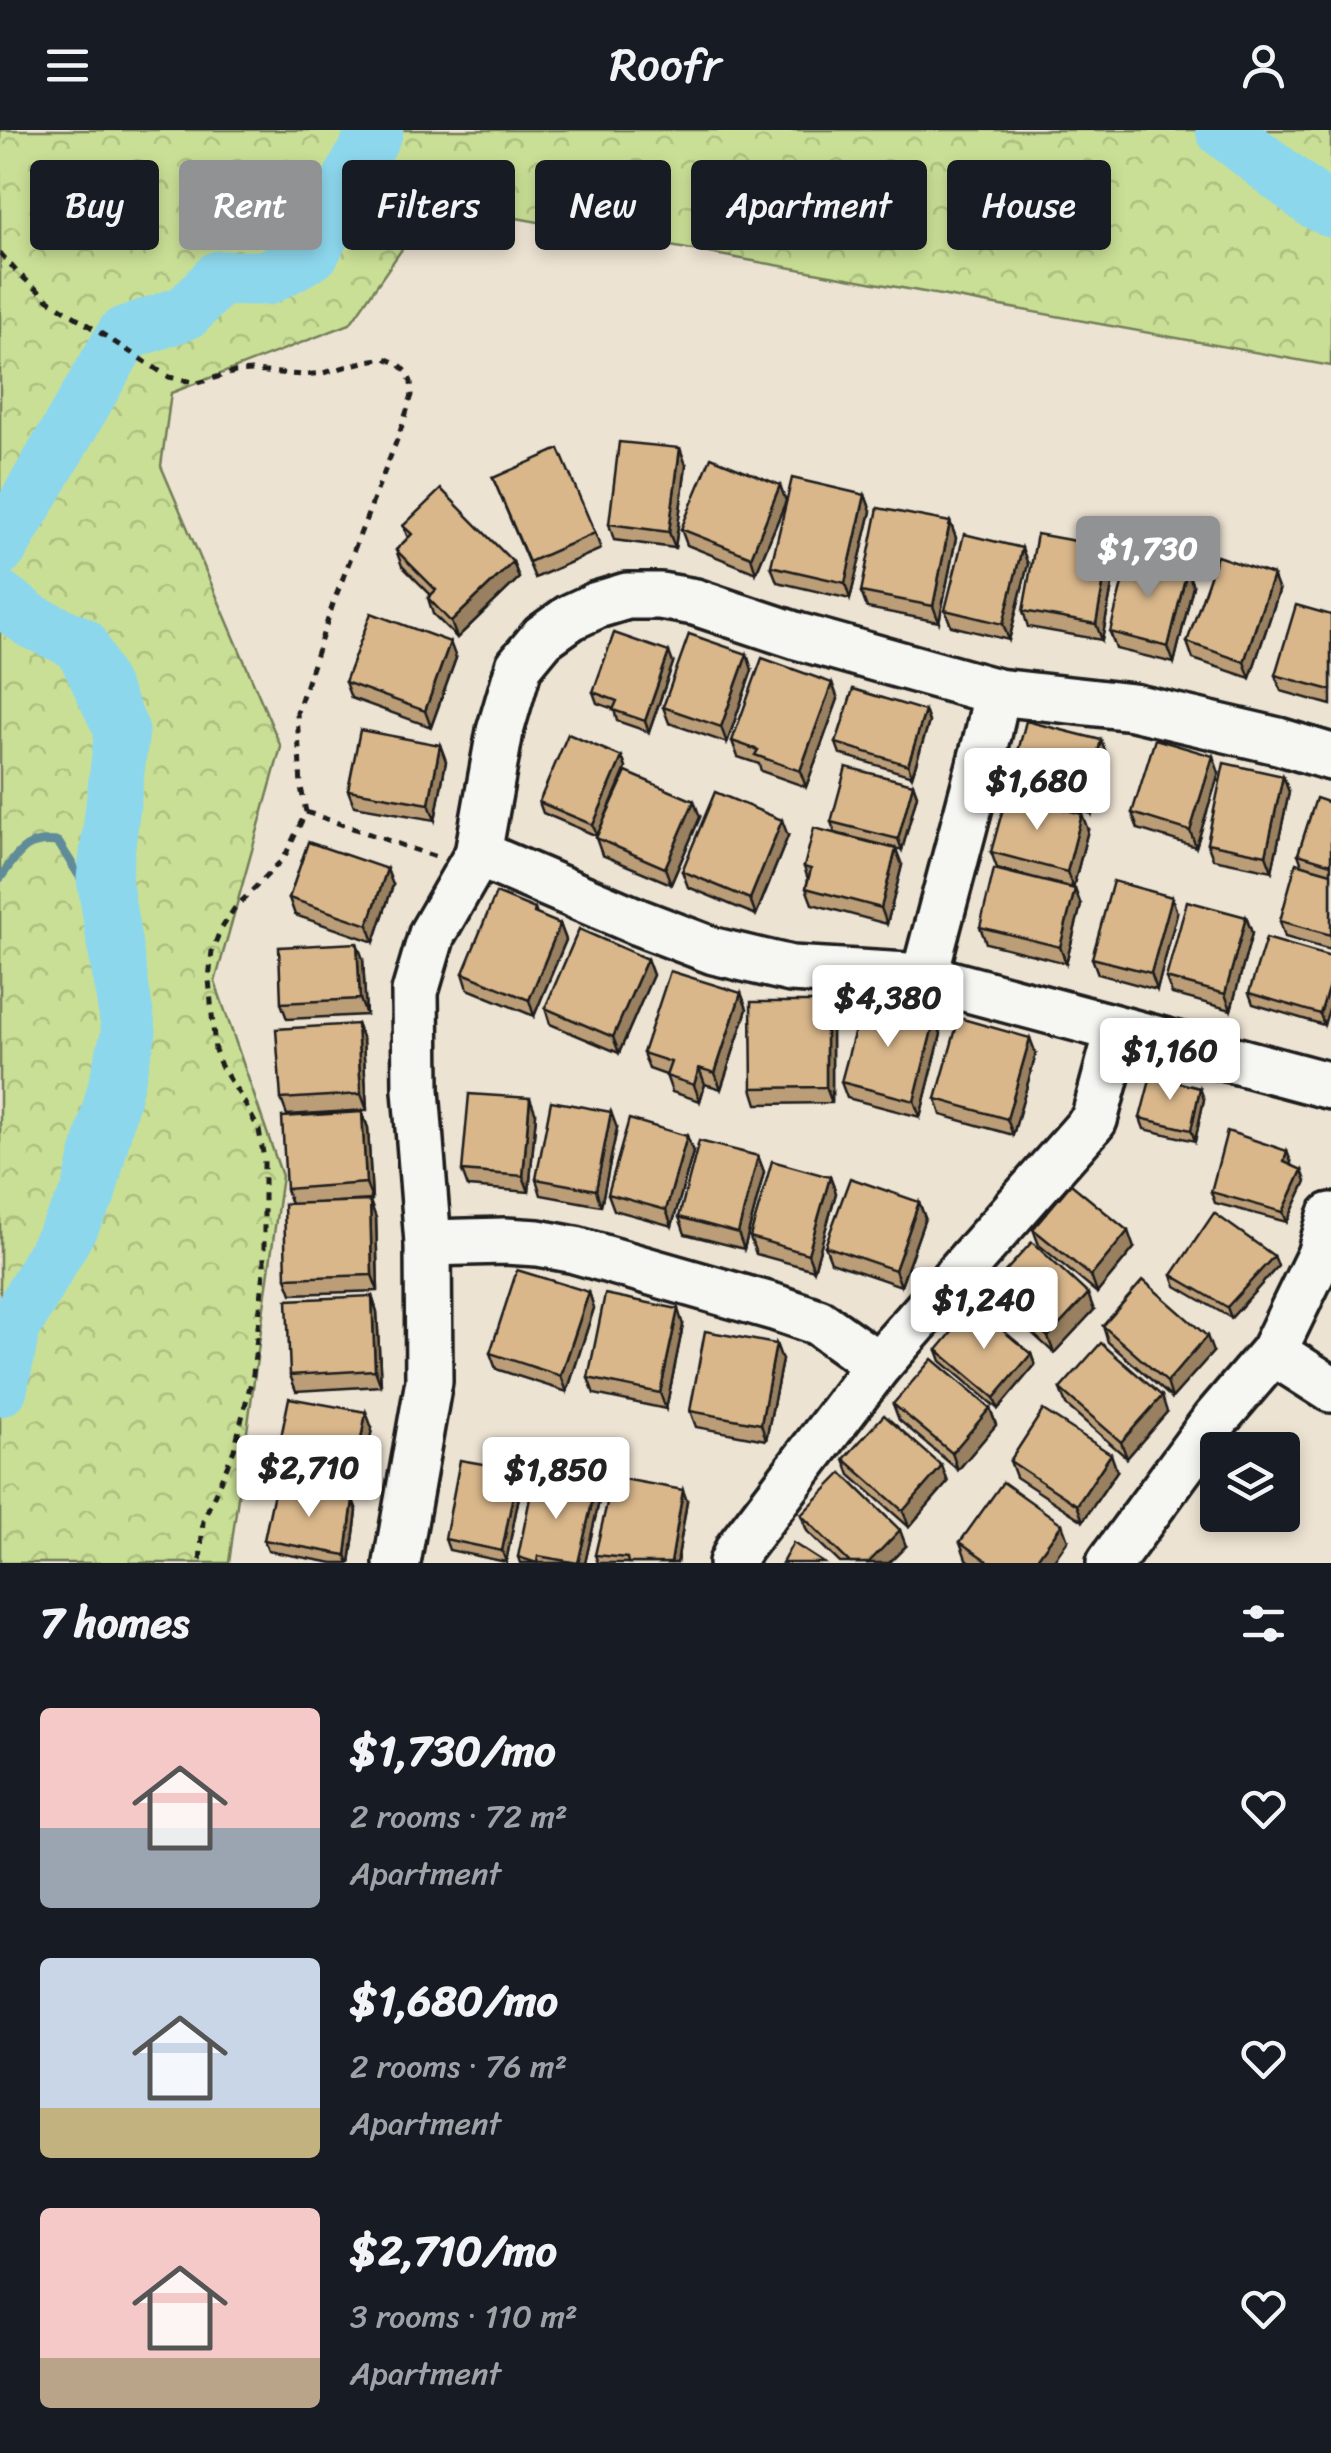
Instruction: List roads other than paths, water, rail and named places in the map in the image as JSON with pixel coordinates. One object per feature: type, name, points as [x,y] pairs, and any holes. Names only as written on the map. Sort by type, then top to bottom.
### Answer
[{"type":"lane","points":[[397,1563],[429,1382],[428,1242],[416,1090],[414,992],[432,934],[473,861],[518,666],[543,638],[598,605],[627,596],[660,596],[696,602],[797,636],[997,692],[1133,707],[1331,757]]},
{"type":"lane","points":[[924,978],[997,692]]},
{"type":"lane","points":[[473,861],[714,952],[790,969],[924,978],[1331,1086]]},
{"type":"lane","points":[[732,1563],[738,1548],[878,1365],[1094,1120],[1118,1030]]},
{"type":"lane","points":[[1110,1563],[1214,1421],[1273,1352],[1320,1255],[1331,1216]]},
{"type":"lane","points":[[428,1242],[504,1241],[574,1250],[818,1322],[878,1365]]},
{"type":"lane","points":[[1273,1352],[1331,1389]]},
{"type":"waterway","points":[[0,548],[124,334],[187,312],[219,278],[266,278],[312,253],[376,130]]},
{"type":"waterway","points":[[1223,130],[1331,210]]},
{"type":"waterway","points":[[0,598],[31,621],[81,644],[122,731],[104,879],[129,1032],[88,1195],[13,1328],[0,1389]]},
{"type":"waterway","points":[[0,878],[23,849],[37,842],[58,842],[98,905],[109,907]]}]
